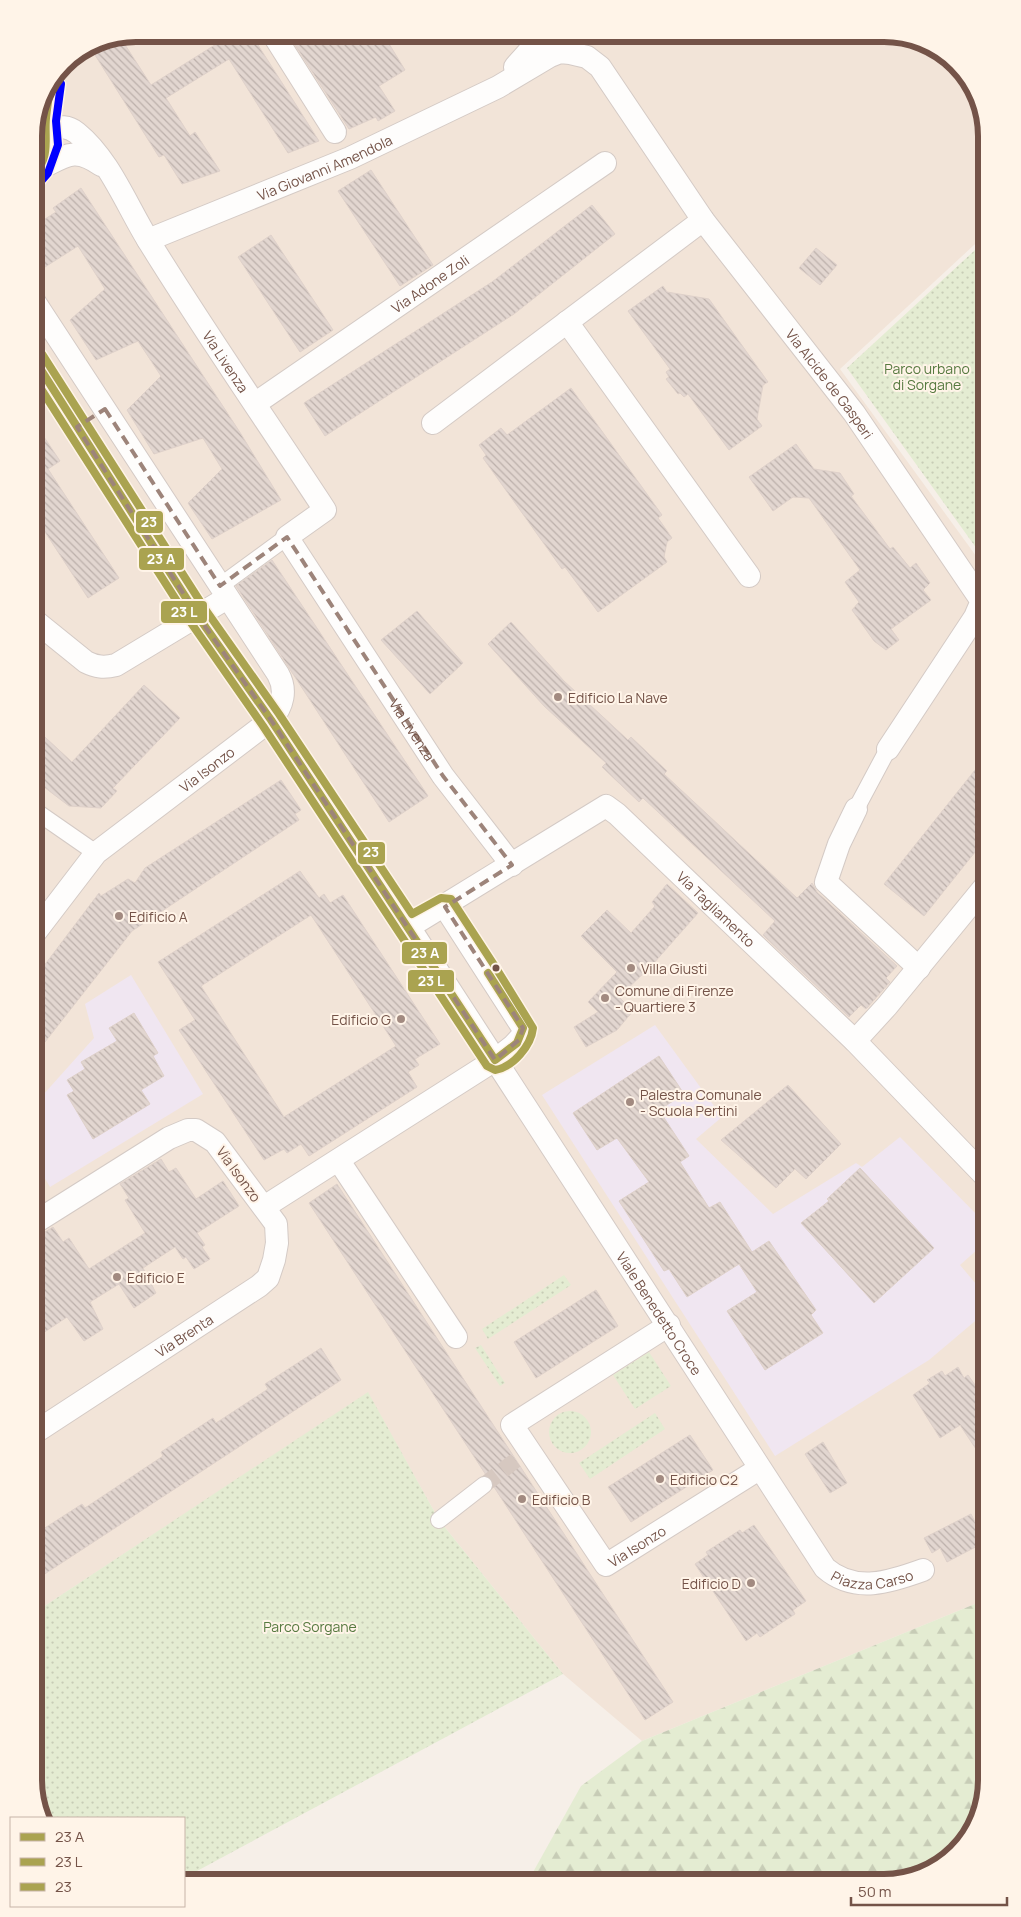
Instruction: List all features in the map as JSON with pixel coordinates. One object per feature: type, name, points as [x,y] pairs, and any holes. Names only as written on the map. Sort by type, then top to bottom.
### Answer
[{"type":"street","points":[[279,43],[335,132]]},
{"type":"street","points":[[498,87],[538,43]]},
{"type":"street","name":"Via Alcide de Gasperi","points":[[498,87],[538,62],[560,52],[581,55],[596,62],[630,109],[702,220],[854,413],[978,594]]},
{"type":"street","name":"Via Giovanni Amendola","points":[[148,240],[350,158],[498,87]]},
{"type":"street","points":[[43,159],[47,151],[44,121]]},
{"type":"street","name":"Via Livenza","points":[[44,121],[67,126],[76,132],[89,145],[107,169],[148,240],[325,510],[287,537],[224,592]]},
{"type":"street","name":"Via Livenza","points":[[43,169],[77,154],[84,154],[107,169]]},
{"type":"street","name":"Via Adone Zoli","points":[[256,403],[605,163]]},
{"type":"street","points":[[433,423],[702,220]]},
{"type":"street","points":[[43,314],[284,684],[281,705],[271,720]]},
{"type":"street","points":[[567,322],[749,576]]},
{"type":"street","name":"Viale Benedetto Croce","points":[[43,373],[197,615],[271,720],[409,927],[825,1568]]},
{"type":"street","points":[[77,427],[104,409]]},
{"type":"street","name":"Via Livenza","points":[[287,537],[443,776],[512,865]]},
{"type":"street","points":[[43,627],[86,662],[100,667],[107,667],[116,665],[197,615],[224,592]]},
{"type":"street","name":"Via Alcide de Gasperi","points":[[856,809],[888,749],[975,617],[978,609]]},
{"type":"street","name":"Via Isonzo","points":[[43,923],[96,853],[271,720]]},
{"type":"street","name":"Via Tagliamento","points":[[409,927],[445,907],[606,806],[617,814],[855,1041],[978,1169]]},
{"type":"street","points":[[856,809],[839,844],[826,882],[919,968]]},
{"type":"street","points":[[43,816],[96,853]]},
{"type":"street","points":[[855,1041],[919,968],[978,895]]},
{"type":"street","points":[[445,907],[523,1028],[523,1035],[519,1040],[495,1060]]},
{"type":"street","name":"Via Isonzo","points":[[42,1218],[170,1138],[188,1130],[196,1130],[215,1142],[264,1207],[495,1060]]},
{"type":"street","points":[[339,1160],[456,1337]]},
{"type":"street","name":"Via Brenta","points":[[42,1428],[259,1286],[268,1278],[277,1243],[276,1224],[264,1207]]},
{"type":"street","name":"Via Isonzo","points":[[669,1325],[512,1425],[606,1565],[759,1468]]},
{"type":"street","points":[[439,1520],[484,1485]]},
{"type":"street","name":"Piazza Carso","points":[[825,1568],[838,1578],[869,1584],[890,1582],[923,1570]]},
{"type":"highlighted area","points":[[105,409],[220,586],[287,537],[443,776],[512,865],[445,907],[523,1028],[519,1040],[495,1060],[271,720],[197,615],[77,427]]},
{"type":"shaded area","points":[[130,43],[891,43],[915,47],[937,58],[955,74],[966,89],[977,118],[978,241],[840,369],[978,559],[978,1603],[642,1741],[563,1674],[439,1520],[368,1393],[42,1608],[43,124],[52,95],[62,79],[84,58],[106,47]]},
{"type":"shaded area","points":[[131,975],[203,1094],[50,1187],[42,1174],[42,1096],[94,1038],[85,1004]]},
{"type":"shaded area","points":[[655,1025],[722,1117],[696,1139],[773,1214],[856,1163],[862,1167],[900,1137],[978,1216],[978,1249],[960,1265],[978,1286],[978,1319],[929,1360],[775,1456],[542,1095]]},
{"type":"green space","name":"Parco urbano di Sorgane","points":[[978,247],[978,550],[847,368]]},
{"type":"green space","points":[[564,1275],[571,1285],[488,1339],[482,1329]]},
{"type":"green space","points":[[481,1345],[505,1383],[500,1386],[475,1348]]},
{"type":"green space","points":[[649,1352],[671,1386],[635,1409],[613,1375]]},
{"type":"green space","name":"Parco Sorgane","points":[[368,1392],[439,1520],[563,1674],[191,1874],[185,1874],[185,1817],[50,1817],[44,1799],[42,1781],[42,1608]]},
{"type":"green space","points":[[574,1411],[582,1414],[588,1420],[591,1432],[588,1444],[582,1450],[566,1453],[558,1450],[552,1444],[549,1428],[552,1420],[558,1414]]},
{"type":"green space","points":[[655,1413],[665,1429],[590,1479],[579,1463]]},
{"type":"green space","points":[[978,1603],[977,1799],[969,1822],[955,1843],[942,1855],[921,1867],[897,1874],[532,1874],[581,1786],[642,1741]]},
{"type":"building","points":[[124,43],[151,85],[218,43],[257,43],[319,141],[288,153],[229,59],[166,98],[190,136],[195,132],[220,171],[182,184],[164,155],[159,157],[94,53],[106,47]]},
{"type":"building","points":[[294,43],[336,43],[337,45],[340,43],[388,43],[405,70],[379,86],[395,111],[378,121],[376,117],[349,129]]},
{"type":"building","points":[[371,170],[433,265],[400,286],[338,191]]},
{"type":"building","points":[[81,188],[241,434],[281,500],[212,539],[188,503],[222,469],[203,438],[154,454],[127,410],[161,376],[138,341],[96,360],[70,320],[105,289],[78,246],[43,268],[43,220],[56,212],[53,208]]},
{"type":"building","points":[[592,205],[615,234],[514,314],[325,436],[304,403],[492,282]]},
{"type":"building","points":[[271,235],[333,330],[300,352],[238,257]]},
{"type":"building","points":[[816,248],[837,265],[820,285],[799,268]]},
{"type":"building","points":[[663,286],[667,292],[709,299],[768,382],[763,385],[757,419],[762,426],[729,450],[688,394],[684,397],[680,393],[678,394],[666,379],[669,377],[666,372],[670,369],[628,311]]},
{"type":"building","points":[[571,388],[662,515],[658,518],[672,538],[667,542],[664,557],[667,562],[598,612],[565,567],[562,569],[483,458],[486,455],[479,445],[501,428],[507,435]]},
{"type":"building","points":[[43,435],[60,461],[48,469],[119,578],[88,598],[43,528]]},
{"type":"building","points":[[796,444],[814,469],[840,473],[854,494],[851,496],[890,549],[893,547],[910,568],[916,563],[930,583],[923,590],[931,600],[891,629],[899,640],[886,650],[874,641],[852,610],[859,602],[845,582],[860,570],[809,498],[793,497],[773,511],[749,477]]},
{"type":"building","points":[[272,560],[428,796],[389,822],[236,586]]},
{"type":"building","points":[[417,611],[463,663],[430,694],[381,640]]},
{"type":"building","points":[[511,622],[564,681],[628,740],[631,737],[667,771],[664,774],[797,898],[812,883],[817,892],[897,966],[886,978],[890,982],[866,1009],[861,1005],[849,1017],[763,935],[775,921],[643,798],[639,802],[602,767],[606,763],[544,706],[488,644]]},
{"type":"building","points":[[144,685],[180,718],[113,788],[117,791],[101,808],[69,806],[44,787],[43,788],[43,735],[72,762]]},
{"type":"building","points":[[978,766],[978,848],[924,916],[884,884]]},
{"type":"building","name":"Edificio A","points":[[281,780],[301,810],[295,814],[299,820],[132,931],[42,1045],[42,968],[99,893],[101,896],[128,879],[135,883],[145,868]]},
{"type":"building","name":"Edificio G","points":[[300,871],[319,898],[324,894],[330,903],[343,895],[440,1044],[415,1059],[419,1065],[408,1072],[417,1087],[309,1156],[301,1144],[287,1153],[284,1149],[264,1160],[179,1030],[195,1020],[158,962]],"holes":[[[311,915],[396,1046],[284,1117],[201,986]]]},
{"type":"building","name":"Villa Giusti","points":[[667,884],[698,913],[653,964],[619,997],[633,1011],[617,1030],[586,1047],[574,1027],[598,1012],[588,1002],[617,972],[581,936],[607,910],[631,933],[655,906],[652,902]]},
{"type":"building","points":[[134,1013],[158,1053],[153,1056],[164,1076],[141,1090],[150,1104],[93,1139],[67,1095],[74,1091],[67,1080],[85,1069],[81,1062],[117,1041],[109,1028]]},
{"type":"building","points":[[659,1056],[684,1094],[659,1110],[689,1156],[680,1162],[709,1208],[720,1202],[752,1252],[769,1241],[816,1310],[811,1315],[823,1333],[765,1370],[727,1311],[757,1292],[739,1264],[687,1297],[669,1269],[664,1271],[619,1201],[649,1182],[617,1138],[597,1150],[573,1113]]},
{"type":"building","points":[[788,1085],[841,1144],[806,1179],[795,1169],[776,1188],[721,1140]]},
{"type":"building","points":[[161,1159],[169,1172],[176,1168],[196,1199],[223,1181],[239,1206],[197,1233],[205,1245],[202,1247],[210,1259],[194,1269],[186,1257],[183,1259],[175,1247],[143,1268],[156,1293],[134,1308],[119,1284],[90,1302],[103,1329],[84,1341],[67,1317],[42,1333],[42,1234],[53,1227],[63,1242],[69,1238],[89,1269],[145,1233],[125,1200],[129,1198],[120,1184]]},
{"type":"building","points":[[860,1168],[934,1248],[874,1303],[801,1223],[829,1201],[827,1199]]},
{"type":"building","name":"Edificio B","points":[[337,1184],[673,1702],[645,1720],[494,1487],[492,1479],[486,1475],[309,1203]]},
{"type":"building","points":[[596,1290],[618,1326],[536,1378],[514,1342]]},
{"type":"building","points":[[321,1348],[341,1380],[42,1576],[42,1530],[82,1504],[85,1508],[163,1456],[161,1452],[213,1418],[216,1423],[268,1389],[265,1384]]},
{"type":"building","points":[[958,1367],[964,1378],[968,1375],[975,1385],[978,1383],[978,1448],[976,1449],[960,1425],[940,1438],[913,1395],[930,1383],[927,1380],[942,1371],[945,1376]]},
{"type":"building","name":"Edificio C2","points":[[690,1435],[713,1470],[631,1522],[608,1487]]},
{"type":"building","points":[[823,1442],[847,1483],[830,1493],[805,1454]]},
{"type":"building","points":[[971,1514],[978,1528],[978,1546],[947,1562],[940,1548],[932,1553],[924,1538]]},
{"type":"building","name":"Edificio D","points":[[754,1525],[806,1601],[793,1610],[795,1614],[760,1637],[757,1633],[746,1641],[695,1564],[708,1555],[706,1552],[740,1530],[742,1533]]},
{"type":"tunnel","points":[[484,1485],[521,1456]]},
{"type":"transit line","points":[[43,179],[48,173],[58,145],[56,121],[61,84]]},
{"type":"transit line","points":[[43,161],[46,147],[48,108]]},
{"type":"transit line","name":"23","points":[[43,355],[205,609],[279,714],[412,914],[441,898],[451,899],[496,968]]},
{"type":"transit line","points":[[43,373],[197,615],[271,720],[495,1060],[517,1043],[523,1028],[488,973]]},
{"type":"transit line","points":[[43,392],[189,620],[263,726],[487,1066],[495,1070],[508,1065],[520,1055],[529,1042],[533,1028],[496,968]]},
{"type":"place","name":"Edificio La Nave","points":[[558,697]]},
{"type":"place","name":"Edificio A","points":[[119,916]]},
{"type":"place","name":"Villa Giusti","points":[[631,968]]},
{"type":"place","name":"Comune di Firenze - Quartiere 3","points":[[605,998]]},
{"type":"place","name":"Edificio G","points":[[401,1019]]},
{"type":"place","name":"Palestra Comunale - Scuola Pertini","points":[[630,1102]]},
{"type":"place","name":"Edificio E","points":[[117,1277]]},
{"type":"place","name":"Edificio C2","points":[[660,1479]]},
{"type":"place","name":"Edificio B","points":[[522,1499]]},
{"type":"place","name":"Edificio D","points":[[751,1583]]}]
